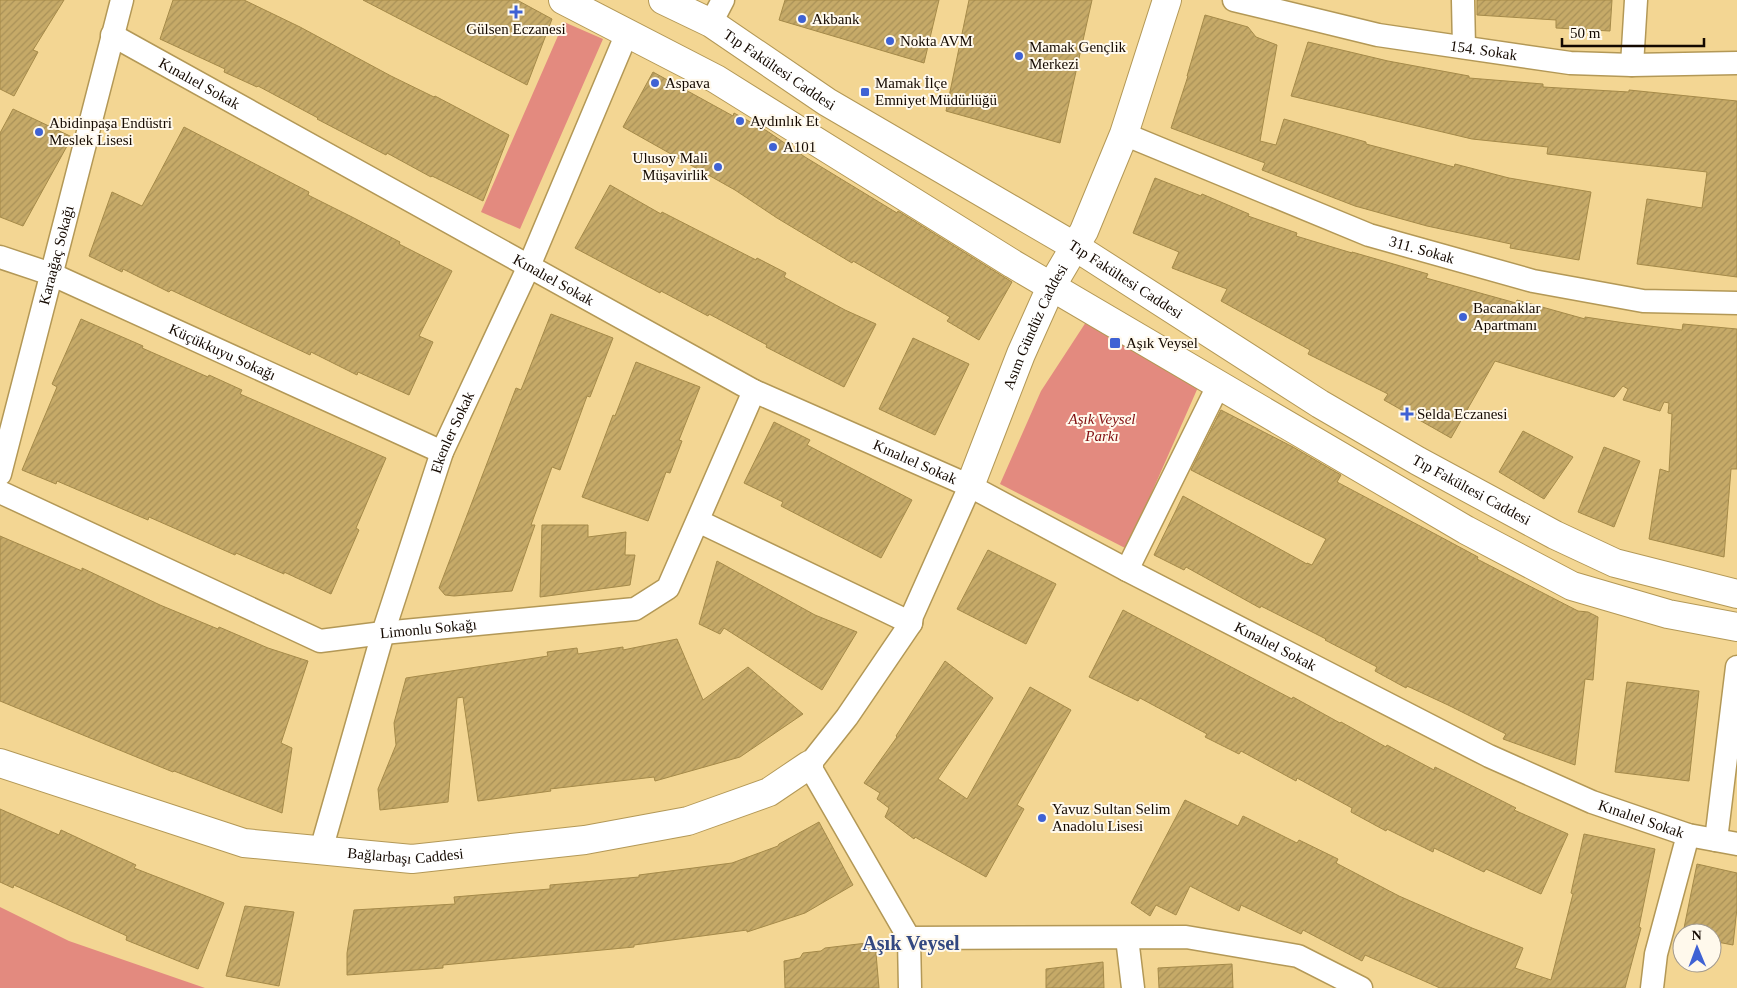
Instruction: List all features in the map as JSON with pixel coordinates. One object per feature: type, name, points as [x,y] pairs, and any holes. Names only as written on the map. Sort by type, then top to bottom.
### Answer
[{"type":"main road","points":[[563,0],[716,79],[1051,286],[1466,530],[1572,586],[1668,614],[1737,627]]},
{"type":"main road","name":"Tıp Fakültesi Caddesi","points":[[663,0],[717,12],[827,102],[1074,246],[1320,404],[1418,461],[1555,535],[1615,563],[1737,594]]},
{"type":"main road","name":"Asım Gündüz Caddesi","points":[[970,486],[1021,354],[1051,286],[1084,231],[1124,134],[1167,0]]},
{"type":"main road","name":"Bağlarbaşı Caddesi","points":[[0,763],[244,843],[412,859],[585,840],[688,821],[768,792],[809,765]]},
{"type":"street","name":"Karaağaç Sokağı","points":[[0,474],[122,0]]},
{"type":"street","name":"154. Sokak","points":[[1234,0],[1378,35],[1464,46],[1570,63],[1632,66],[1737,63]]},
{"type":"street","points":[[1463,0],[1464,46]]},
{"type":"street","points":[[1632,66],[1636,0]]},
{"type":"street","name":"Ekenler Sokak","points":[[321,850],[383,633],[442,452],[529,266],[627,33]]},
{"type":"street","name":"Kınalıel Sokak","points":[[112,35],[754,391],[970,486],[1127,570],[1489,756],[1592,802],[1688,835],[1726,842]]},
{"type":"street","name":"311. Sokak","points":[[1124,134],[1369,235],[1533,281],[1643,301],[1737,303]]},
{"type":"street","name":"Küçükkuyu Sokağı","points":[[0,257],[51,274],[442,452]]},
{"type":"street","points":[[1127,570],[1219,384]]},
{"type":"street","name":"Limonlu Sokağı","points":[[0,492],[320,641],[383,633],[635,609],[668,588],[754,391]]},
{"type":"street","points":[[910,988],[909,938],[809,765],[847,717],[911,623],[912,616],[970,486]]},
{"type":"street","points":[[698,521],[911,623]]},
{"type":"street","points":[[1726,842],[1737,667]]},
{"type":"street","points":[[1652,988],[1656,954],[1688,835]]},
{"type":"street","points":[[909,938],[1186,937],[1298,956],[1361,988]]},
{"type":"street","points":[[1127,938],[1133,988]]},
{"type":"green space","points":[[564,22],[603,39],[520,229],[481,212]]},
{"type":"green space","name":"Aşık Veysel Parkı","points":[[1088,319],[1199,385],[1127,549],[1000,484],[1041,391]]},
{"type":"green space","points":[[0,907],[69,941],[205,988],[0,988]]},
{"type":"building","points":[[0,0],[64,0],[33,50],[38,52],[14,96],[0,89]]},
{"type":"building","points":[[173,0],[244,0],[509,135],[483,201],[431,177],[387,153],[386,155],[258,86],[224,72],[225,69],[160,39]]},
{"type":"building","points":[[363,0],[517,0],[552,19],[527,85]]},
{"type":"building","name":"Nokta AVM","points":[[785,0],[939,0],[924,63],[779,20]]},
{"type":"building","name":"Mamak Gençlik Merkezi","points":[[969,0],[1092,0],[1060,143],[946,111]]},
{"type":"building","points":[[1477,0],[1612,0],[1610,31],[1556,28],[1556,20],[1477,15]]},
{"type":"building","points":[[1205,15],[1248,27],[1256,37],[1277,45],[1260,141],[1276,145],[1284,119],[1366,142],[1366,144],[1454,167],[1455,164],[1509,178],[1591,192],[1579,260],[1510,248],[1511,244],[1427,226],[1355,206],[1262,170],[1265,163],[1171,128]]},
{"type":"building","points":[[1308,42],[1388,61],[1469,76],[1469,78],[1543,84],[1543,87],[1629,92],[1629,90],[1737,101],[1737,277],[1637,264],[1647,199],[1702,208],[1707,172],[1547,154],[1548,147],[1472,139],[1291,96]]},
{"type":"building","points":[[653,72],[733,116],[734,113],[767,131],[805,157],[897,213],[898,211],[1012,282],[979,340],[947,321],[950,317],[853,261],[852,263],[777,218],[735,190],[623,127]]},
{"type":"building","points":[[13,109],[72,137],[23,226],[0,217],[0,133]]},
{"type":"building","points":[[184,127],[309,192],[308,195],[452,271],[419,336],[433,342],[409,395],[358,372],[357,375],[311,352],[310,355],[171,290],[169,292],[123,269],[122,272],[89,256],[112,192],[142,206]]},
{"type":"building","points":[[1155,178],[1201,196],[1202,194],[1249,214],[1248,216],[1297,233],[1296,236],[1428,274],[1426,278],[1516,303],[1517,300],[1585,319],[1585,317],[1682,330],[1683,324],[1737,329],[1737,469],[1731,469],[1724,557],[1649,539],[1660,469],[1669,472],[1672,414],[1668,413],[1669,403],[1664,402],[1660,411],[1623,400],[1628,389],[1623,386],[1614,397],[1495,361],[1451,438],[1384,400],[1388,394],[1308,354],[1310,350],[1221,301],[1227,289],[1172,268],[1179,252],[1133,233]]},
{"type":"building","points":[[610,185],[661,214],[662,212],[756,260],[757,258],[786,273],[784,277],[845,310],[876,324],[844,387],[766,347],[767,345],[709,314],[708,316],[661,291],[660,293],[575,248]]},
{"type":"building","points":[[551,314],[613,338],[590,397],[587,396],[560,470],[552,467],[531,525],[535,525],[512,591],[454,596],[445,595],[439,588],[516,388],[521,390]]},
{"type":"building","points":[[81,319],[143,346],[142,348],[242,390],[240,394],[386,458],[356,528],[359,530],[331,594],[284,572],[284,574],[236,553],[235,555],[149,517],[148,520],[57,481],[56,484],[22,470],[57,387],[52,384]]},
{"type":"building","points":[[913,338],[969,364],[935,435],[879,409]]},
{"type":"building","points":[[636,362],[700,387],[679,440],[682,441],[670,473],[666,472],[648,521],[582,497],[613,415],[615,416]]},
{"type":"building","points":[[1221,410],[1293,447],[1341,475],[1337,482],[1478,557],[1477,559],[1578,611],[1588,612],[1598,617],[1593,680],[1585,679],[1575,765],[1503,739],[1506,734],[1407,686],[1406,688],[1375,671],[1377,667],[1326,639],[1261,606],[1260,608],[1186,567],[1184,570],[1154,555],[1183,496],[1307,564],[1312,565],[1326,539],[1191,470]]},
{"type":"building","points":[[774,422],[810,440],[807,445],[912,500],[881,558],[781,506],[783,502],[744,483]]},
{"type":"building","points":[[1523,431],[1573,457],[1544,499],[1499,472]]},
{"type":"building","points":[[1604,447],[1640,461],[1614,527],[1578,512]]},
{"type":"building","points":[[542,525],[588,525],[588,537],[626,532],[625,555],[635,555],[630,585],[540,597]]},
{"type":"building","points":[[0,536],[82,571],[82,568],[160,605],[218,629],[219,627],[268,648],[308,661],[281,743],[292,748],[282,813],[173,772],[0,701]]},
{"type":"building","points":[[988,550],[1056,584],[1026,644],[957,609]]},
{"type":"building","points":[[717,561],[815,615],[857,632],[822,690],[724,628],[720,634],[699,624]]},
{"type":"building","points":[[1123,610],[1386,747],[1387,745],[1434,770],[1435,767],[1516,808],[1514,810],[1568,834],[1541,894],[1486,869],[1484,872],[1434,848],[1433,852],[1387,829],[1386,831],[1351,812],[1352,808],[1297,778],[1296,781],[1241,751],[1239,754],[1205,737],[1207,734],[1140,698],[1138,701],[1089,677]]},
{"type":"building","points":[[677,639],[703,700],[748,667],[803,714],[740,757],[655,781],[654,777],[550,789],[551,791],[478,801],[463,697],[457,698],[448,802],[380,810],[378,789],[396,745],[394,723],[406,678],[548,656],[547,652],[577,648],[578,654],[623,647],[623,650]]},
{"type":"building","points":[[945,661],[993,698],[938,779],[967,799],[1030,687],[1071,710],[1017,805],[1024,809],[986,877],[915,837],[914,839],[885,817],[889,808],[877,799],[880,793],[864,783],[897,737]]},
{"type":"building","points":[[1627,682],[1699,691],[1689,781],[1615,772]]},
{"type":"building","points":[[1185,800],[1238,826],[1243,816],[1297,843],[1299,840],[1338,859],[1336,863],[1399,896],[1523,948],[1515,968],[1551,980],[1573,894],[1571,893],[1584,834],[1655,849],[1639,927],[1641,928],[1625,988],[1440,988],[1365,955],[1362,961],[1303,930],[1301,934],[1241,905],[1239,911],[1190,886],[1176,915],[1156,905],[1150,916],[1131,903]]},
{"type":"building","points":[[0,809],[59,835],[61,830],[136,865],[134,868],[224,903],[198,969],[126,940],[127,936],[14,885],[13,888],[0,882]]},
{"type":"building","points":[[819,822],[853,885],[805,913],[747,932],[747,930],[634,945],[634,947],[443,965],[443,968],[347,975],[347,953],[354,910],[455,904],[454,897],[550,889],[550,885],[639,877],[639,875],[732,863],[778,846]]},
{"type":"building","points":[[1697,864],[1737,873],[1737,908],[1733,945],[1722,943],[1722,923],[1685,923]]},
{"type":"building","points":[[245,906],[294,912],[279,986],[226,976]]},
{"type":"building","points":[[875,942],[879,988],[785,988],[784,961],[800,958],[803,953],[821,951],[825,948]]},
{"type":"building","points":[[1103,962],[1104,988],[1046,988],[1046,969]]},
{"type":"building","points":[[1232,964],[1233,988],[1159,988],[1158,968]]},
{"type":"place","name":"Gülsen Eczanesi","points":[[516,12]]},
{"type":"place","name":"Akbank","points":[[802,19]]},
{"type":"place","name":"Nokta AVM","points":[[890,41]]},
{"type":"place","name":"Mamak Gençlik Merkezi","points":[[1019,56]]},
{"type":"place","name":"Aspava","points":[[655,83]]},
{"type":"place","name":"Mamak İlçe Emniyet Müdürlüğü","points":[[865,92]]},
{"type":"place","name":"Aydınlık Et","points":[[740,121]]},
{"type":"place","name":"Abidinpaşa Endüstri Meslek Lisesi","points":[[39,132]]},
{"type":"place","name":"A101","points":[[773,147]]},
{"type":"place","name":"Ulusoy Mali Müşavirlik","points":[[718,167]]},
{"type":"place","name":"Bacanaklar Apartmanı","points":[[1463,317]]},
{"type":"place","name":"Aşık Veysel","points":[[1115,343]]},
{"type":"place","name":"Selda Eczanesi","points":[[1407,414]]},
{"type":"place","name":"Yavuz Sultan Selim Anadolu Lisesi","points":[[1042,818]]},
{"type":"district","name":"Aşık Veysel","points":[[911,943]]}]
